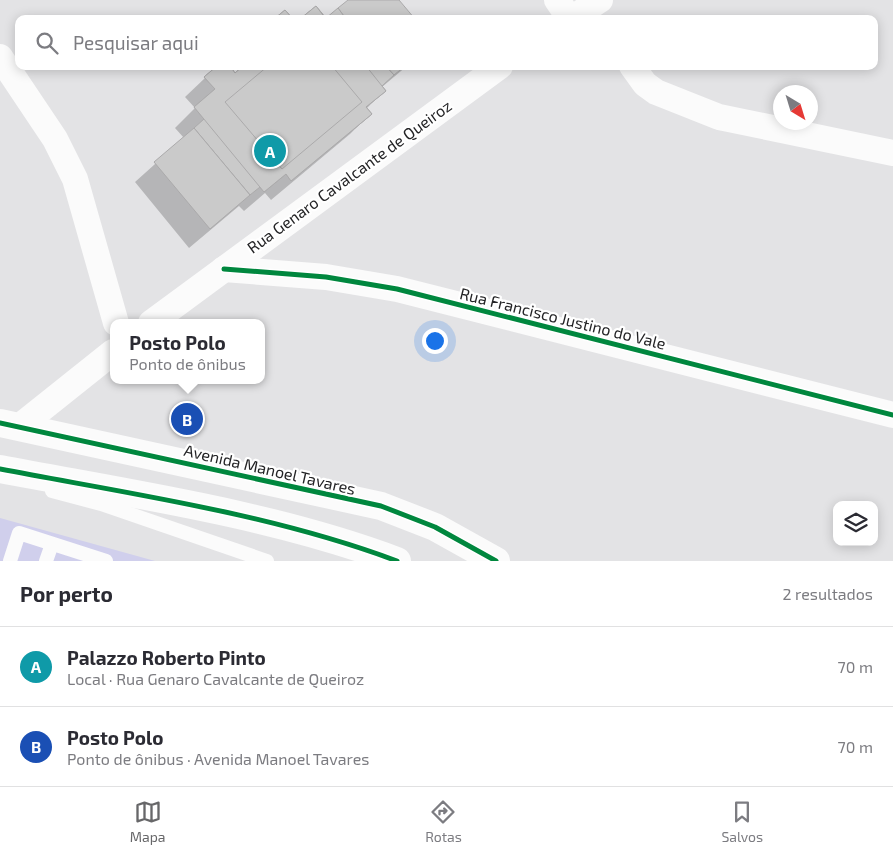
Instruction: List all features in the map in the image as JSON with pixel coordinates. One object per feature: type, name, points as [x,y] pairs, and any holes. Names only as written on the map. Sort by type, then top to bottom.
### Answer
[{"type":"main road","name":"Avenida Manoel Tavares","points":[[10,425],[380,506],[435,527],[496,561]]},
{"type":"main road","points":[[0,469],[193,506],[267,523],[346,542],[396,561]]},
{"type":"main road","points":[[267,523],[278,483]]},
{"type":"street","points":[[557,0],[568,15]]},
{"type":"street","points":[[580,15],[599,7]]},
{"type":"street","points":[[0,57],[55,139],[75,179],[115,319]]},
{"type":"street","name":"Rua Genaro Cavalcante de Queiroz","points":[[156,319],[495,70]]},
{"type":"street","points":[[635,70],[645,84],[656,92],[720,117],[893,153]]},
{"type":"street","name":"Rua Francisco Justino do Vale","points":[[224,269],[326,277],[397,289],[893,415]]},
{"type":"street","points":[[10,425],[110,354]]},
{"type":"lane","points":[[0,478],[101,504],[267,561]]},
{"type":"lane","points":[[10,561],[19,533],[106,561]]},
{"type":"lane","points":[[46,561],[52,544]]},
{"type":"shaded area","points":[[0,518],[155,561],[0,561]]},
{"type":"building","points":[[348,0],[399,0],[412,15],[343,15],[338,8]]},
{"type":"building","points":[[316,6],[324,15],[305,15]]},
{"type":"building","points":[[316,6],[323,15],[305,15]]},
{"type":"building","points":[[338,8],[343,15],[330,15]]},
{"type":"building","points":[[285,10],[289,15],[279,15]]},
{"type":"building","points":[[285,10],[289,15],[279,15]]},
{"type":"building","points":[[212,70],[233,70],[235,73],[238,70],[390,70],[394,75],[382,86],[386,91],[366,107],[372,114],[291,181],[286,174],[264,192],[260,187],[250,195],[194,128],[204,119],[194,107],[215,89],[204,77]]},
{"type":"building","points":[[212,70],[233,70],[235,73],[238,70],[369,70],[386,91],[366,107],[372,114],[291,181],[286,174],[264,192],[194,107],[215,89],[204,77]]},
{"type":"building","points":[[263,70],[335,70],[362,102],[282,169],[225,102]]},
{"type":"building","points":[[390,70],[400,70],[394,75]]},
{"type":"building","points":[[194,128],[250,195],[210,229],[154,162]]},
{"type":"cycle path","points":[[224,269],[326,277],[397,289],[893,415]]},
{"type":"cycle path","points":[[0,423],[381,506],[435,527],[496,561]]},
{"type":"cycle path","points":[[0,469],[251,518],[301,530],[397,561]]},
{"type":"place","name":"Palazzo Roberto Pinto","points":[[270,151]]},
{"type":"place","name":"Posto Polo","points":[[187,419]]}]
